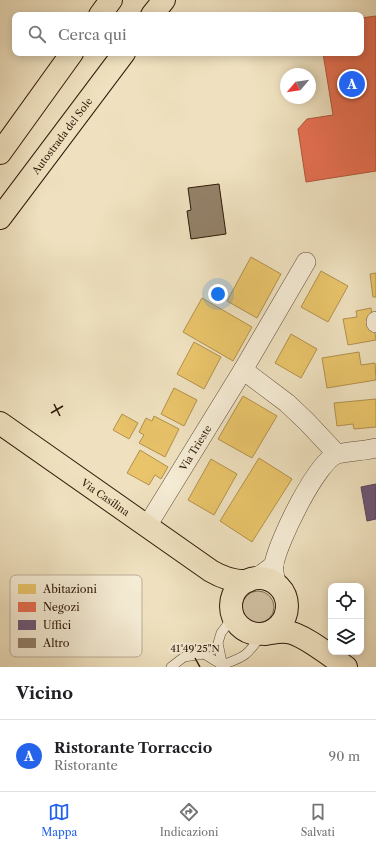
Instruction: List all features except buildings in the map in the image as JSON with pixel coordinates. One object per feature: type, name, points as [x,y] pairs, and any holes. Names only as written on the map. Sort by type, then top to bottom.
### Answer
[{"type":"main road","points":[[102,12],[111,0]]},
{"type":"main road","points":[[0,153],[70,56]]},
{"type":"main road","name":"Autostrada del Sole","points":[[0,218],[122,56]]},
{"type":"main road","name":"Via Casilina","points":[[0,423],[211,571],[225,587],[230,599],[232,613]]},
{"type":"main road","name":"Via Casilina","points":[[211,571],[226,578],[240,582],[250,580]]},
{"type":"main road","points":[[263,634],[272,631],[281,624],[287,613],[284,594],[276,575],[267,579],[259,578],[250,580],[241,585],[236,591],[232,602],[232,613],[237,624],[250,633],[263,634],[289,632],[315,645],[346,667]]},
{"type":"main road","points":[[287,606],[298,625],[315,645]]},
{"type":"street","name":"Via Trieste","points":[[147,526],[243,370],[306,262]]},
{"type":"street","points":[[243,370],[287,403],[337,454]]},
{"type":"street","points":[[276,575],[286,529],[321,468],[337,454],[376,448]]},
{"type":"lane","points":[[223,666],[218,643],[221,633],[232,613]]},
{"type":"lane","points":[[223,666],[245,656],[263,634]]},
{"type":"lane","points":[[171,667],[184,657],[204,654],[223,666]]},
{"type":"shaded area","points":[[255,591],[261,591],[270,595],[274,607],[270,619],[261,623],[255,623],[246,619],[242,610],[242,604],[246,595]]},
{"type":"place","name":"Ristorante Torraccio","points":[[352,84]]}]
